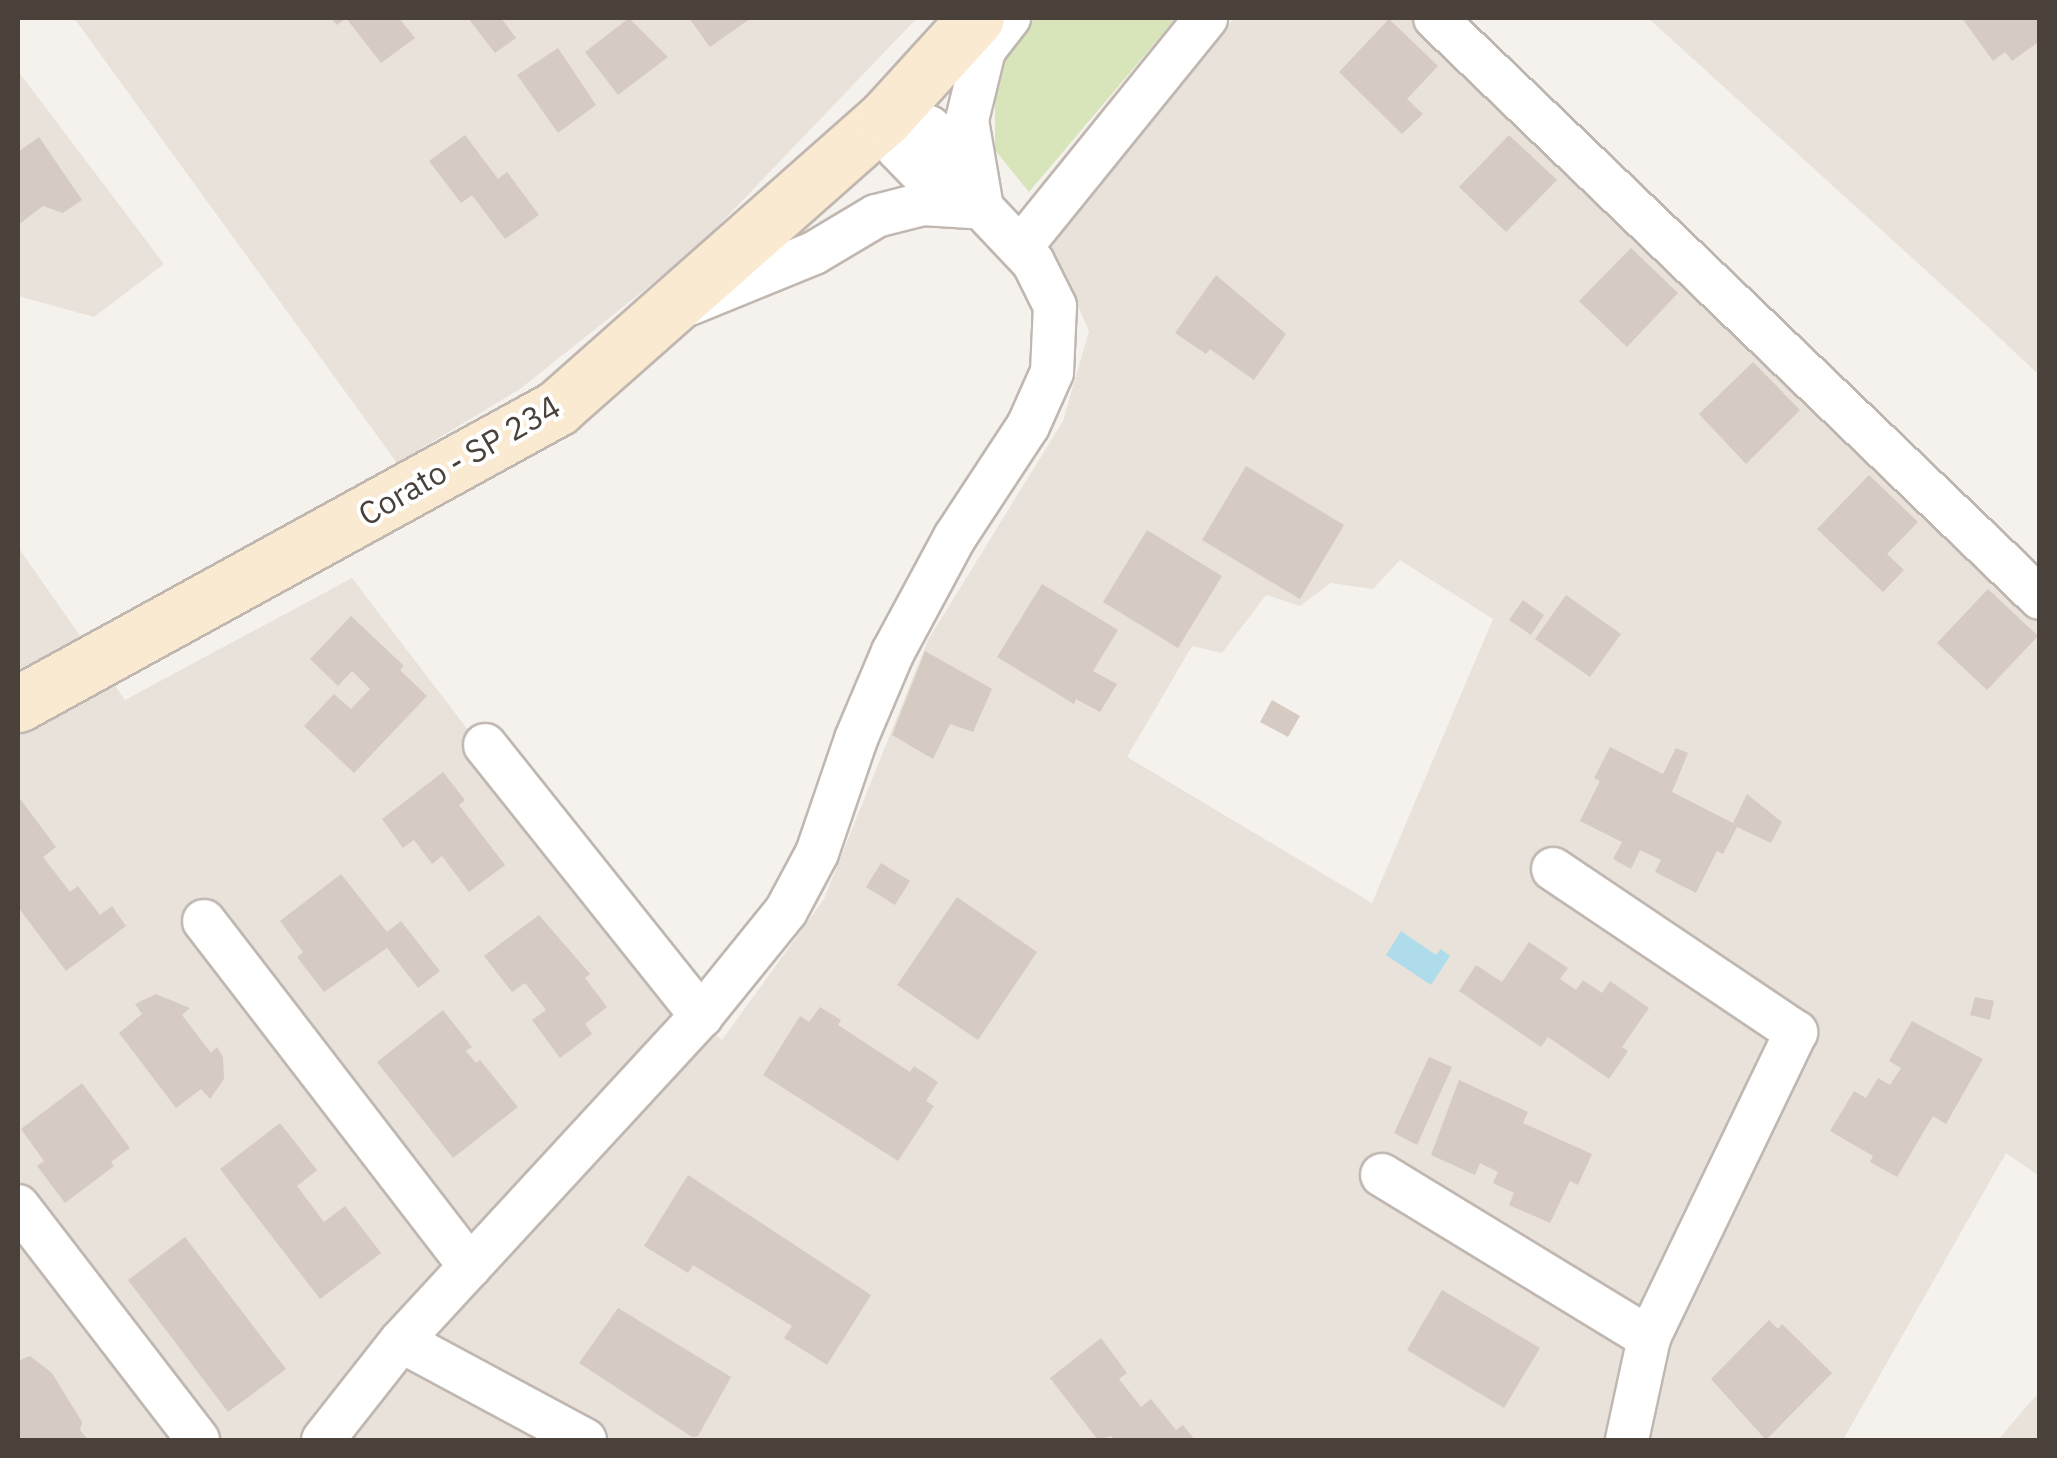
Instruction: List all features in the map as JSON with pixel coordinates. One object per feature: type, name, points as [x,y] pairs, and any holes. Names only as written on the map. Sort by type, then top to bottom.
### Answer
[{"type":"main road","name":"Corato - SP 234","points":[[18,704],[557,408],[885,118],[976,18]]},
{"type":"street","points":[[982,208],[968,120],[984,50],[1009,18]]},
{"type":"street","points":[[1020,248],[1206,18]]},
{"type":"street","points":[[1435,18],[2040,598]]},
{"type":"street","points":[[333,1436],[401,1341],[701,1016],[786,911],[817,853],[856,739],[892,652],[955,537],[1028,426],[1052,372],[1055,306],[1033,262],[982,208],[928,179],[898,150],[885,118]]},
{"type":"street","points":[[670,312],[814,252],[876,216],[923,204],[982,208]]},
{"type":"street","points":[[485,745],[701,1016]]},
{"type":"street","points":[[1553,869],[1796,1032],[1649,1338],[1627,1440]]},
{"type":"street","points":[[204,921],[470,1267]]},
{"type":"street","points":[[1382,1175],[1649,1338]]},
{"type":"street","points":[[18,1206],[198,1440]]},
{"type":"street","points":[[401,1341],[585,1440]]},
{"type":"shaded area","points":[[74,18],[917,18],[697,248],[520,389],[397,463]]},
{"type":"shaded area","points":[[1234,18],[1464,18],[2039,586],[2039,1176],[2006,1153],[1843,1440],[18,1440],[18,547],[125,700],[352,578],[674,1000],[722,1040],[824,899],[928,640],[1063,421],[1089,331],[1051,246]],"holes":[[[1400,560],[1493,619],[1372,903],[1127,757],[1192,646],[1222,653],[1266,595],[1300,606],[1331,583],[1373,589]]]},
{"type":"shaded area","points":[[1648,18],[2039,18],[2039,375],[1986,325]]},
{"type":"shaded area","points":[[18,71],[164,264],[94,317],[18,296]]},
{"type":"shaded area","points":[[2039,1392],[2039,1440],[1998,1440]]},
{"type":"green space","points":[[1035,18],[1176,18],[1029,192],[995,150],[995,69]]},
{"type":"water","points":[[1401,931],[1436,955],[1441,949],[1450,956],[1431,985],[1386,955]]},
{"type":"building","points":[[346,18],[399,18],[415,38],[381,63]]},
{"type":"building","points":[[468,18],[501,18],[516,38],[495,53]]},
{"type":"building","points":[[629,18],[668,57],[618,95],[585,52]]},
{"type":"building","points":[[689,18],[751,18],[710,47]]},
{"type":"building","points":[[1962,18],[2040,18],[2040,41],[2012,61],[2005,52],[1993,61]]},
{"type":"building","points":[[1389,19],[1438,66],[1407,99],[1423,114],[1402,134],[1339,72]]},
{"type":"building","points":[[558,48],[596,105],[558,133],[517,75]]},
{"type":"building","points":[[465,135],[498,179],[507,172],[539,215],[505,239],[472,195],[461,203],[429,161]]},
{"type":"building","points":[[1509,135],[1557,180],[1506,232],[1459,187]]},
{"type":"building","points":[[39,137],[82,200],[63,213],[43,206],[18,225],[18,152]]},
{"type":"building","points":[[1631,248],[1678,293],[1627,347],[1579,301]]},
{"type":"building","points":[[1216,275],[1286,334],[1254,380],[1210,349],[1206,354],[1175,333]]},
{"type":"building","points":[[1753,362],[1800,410],[1746,464],[1699,414]]},
{"type":"building","points":[[1246,466],[1344,525],[1300,599],[1202,540]]},
{"type":"building","points":[[1869,475],[1918,522],[1887,554],[1904,570],[1883,592],[1817,529]]},
{"type":"building","points":[[1147,530],[1222,576],[1178,648],[1103,602]]},
{"type":"building","points":[[1042,584],[1118,630],[1093,671],[1117,684],[1100,712],[1076,699],[1074,704],[997,657]]},
{"type":"building","points":[[1988,589],[2038,636],[1987,690],[1937,643]]},
{"type":"building","points":[[1566,595],[1621,634],[1590,677],[1535,639]]},
{"type":"building","points":[[1523,600],[1544,615],[1531,635],[1509,620]]},
{"type":"building","points":[[351,616],[404,666],[400,670],[427,696],[354,773],[304,726],[334,694],[351,709],[370,689],[352,671],[338,686],[310,659]]},
{"type":"building","points":[[925,651],[992,689],[973,732],[950,724],[933,759],[892,735]]},
{"type":"building","points":[[1272,700],[1300,716],[1288,737],[1260,722]]},
{"type":"building","points":[[1610,747],[1663,774],[1676,748],[1688,753],[1672,792],[1733,823],[1747,794],[1782,822],[1771,843],[1737,827],[1723,854],[1717,851],[1696,893],[1655,872],[1661,860],[1640,850],[1631,869],[1613,859],[1622,842],[1580,821],[1600,781],[1594,778]]},
{"type":"building","points":[[443,772],[465,800],[459,805],[505,865],[469,892],[442,856],[432,864],[414,840],[403,848],[382,819]]},
{"type":"building","points":[[18,796],[56,847],[43,857],[70,892],[78,886],[100,915],[112,906],[126,926],[66,971],[18,907]]},
{"type":"building","points":[[881,863],[910,881],[895,905],[866,887]]},
{"type":"building","points":[[341,874],[387,932],[401,921],[440,971],[418,988],[387,948],[324,992],[297,957],[303,952],[280,921]]},
{"type":"building","points":[[957,897],[1037,952],[978,1040],[897,985]]},
{"type":"building","points":[[539,915],[590,974],[585,978],[607,1007],[585,1024],[592,1034],[560,1058],[532,1020],[546,1010],[525,983],[512,992],[484,956]]},
{"type":"building","points":[[1529,942],[1568,968],[1560,979],[1576,990],[1583,980],[1602,993],[1610,981],[1649,1008],[1622,1047],[1628,1051],[1609,1079],[1548,1037],[1541,1047],[1459,991],[1476,965],[1502,982]]},
{"type":"building","points":[[156,994],[190,1008],[182,1015],[211,1053],[217,1047],[223,1057],[224,1079],[210,1099],[201,1089],[176,1108],[119,1033],[142,1014],[135,1004]]},
{"type":"building","points":[[1975,997],[1994,1001],[1990,1020],[1970,1015]]},
{"type":"building","points":[[820,1007],[841,1020],[838,1025],[910,1072],[914,1066],[938,1082],[926,1101],[934,1106],[898,1161],[763,1075],[800,1016],[809,1022]]},
{"type":"building","points":[[443,1010],[472,1047],[466,1051],[476,1063],[480,1060],[518,1107],[453,1158],[377,1062]]},
{"type":"building","points":[[1912,1021],[1983,1059],[1946,1124],[1933,1116],[1897,1177],[1870,1162],[1873,1156],[1830,1131],[1854,1091],[1866,1098],[1878,1078],[1890,1085],[1901,1068],[1889,1061]]},
{"type":"building","points":[[1429,1057],[1452,1067],[1417,1145],[1394,1133]]},
{"type":"building","points":[[1459,1080],[1528,1112],[1523,1123],[1592,1154],[1578,1185],[1570,1181],[1550,1223],[1509,1205],[1514,1193],[1493,1183],[1498,1172],[1480,1163],[1475,1175],[1431,1155]]},
{"type":"building","points":[[82,1083],[130,1148],[111,1162],[114,1166],[65,1203],[37,1166],[44,1161],[21,1129]]},
{"type":"building","points":[[280,1123],[317,1170],[297,1186],[324,1222],[345,1206],[381,1253],[320,1299],[220,1169]]},
{"type":"building","points":[[688,1175],[871,1295],[827,1365],[784,1338],[792,1326],[693,1265],[688,1273],[644,1246]]},
{"type":"building","points":[[185,1237],[286,1369],[228,1412],[128,1280]]},
{"type":"building","points":[[1442,1290],[1540,1348],[1504,1408],[1407,1350]]},
{"type":"building","points":[[618,1308],[731,1377],[698,1436],[692,1437],[579,1363]]},
{"type":"building","points":[[1769,1320],[1778,1329],[1782,1324],[1832,1373],[1766,1440],[1711,1379]]},
{"type":"building","points":[[1101,1338],[1127,1373],[1119,1379],[1141,1407],[1151,1399],[1176,1430],[1183,1425],[1195,1440],[1114,1440],[1111,1436],[1098,1440],[1050,1378]]},
{"type":"building","points":[[30,1356],[52,1373],[82,1422],[80,1430],[88,1440],[18,1440],[18,1361]]}]
